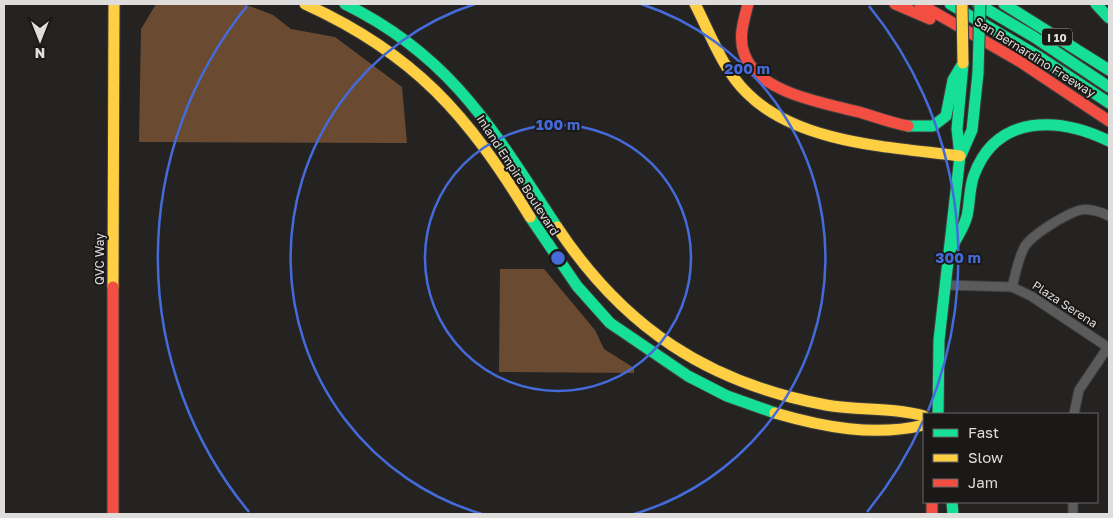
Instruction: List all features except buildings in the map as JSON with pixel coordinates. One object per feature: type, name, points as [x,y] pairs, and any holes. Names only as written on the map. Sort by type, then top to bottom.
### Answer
[{"type":"main road","name":"QVC Way","points":[[113,514],[114,4]]},
{"type":"main road","name":"Inland Empire Boulevard","points":[[305,4],[356,28],[383,45],[428,80],[466,120],[556,258],[580,289],[604,318],[644,349],[680,373],[718,394],[764,412],[817,425],[841,428],[909,430],[923,426]]},
{"type":"main road","name":"Inland Empire Boulevard","points":[[344,4],[406,41],[445,74],[497,135],[570,248],[604,290],[641,324],[674,348],[708,368],[748,385],[787,397],[857,409],[910,411],[923,416]]},
{"type":"main road","points":[[695,4],[739,84],[752,99],[774,116],[794,126],[837,137],[960,156]]},
{"type":"main road","points":[[748,4],[742,23],[742,36],[745,52],[751,65],[758,75],[772,85],[807,98],[907,125],[933,126],[946,116],[953,80],[963,63]]},
{"type":"main road","points":[[894,4],[992,45]]},
{"type":"main road","name":"San Bernardino Freeway","points":[[920,4],[992,45],[1109,121]]},
{"type":"main road","points":[[950,4],[1038,56],[1109,102]]},
{"type":"main road","points":[[938,413],[939,340],[960,156],[957,129],[963,63],[962,4]]},
{"type":"main road","points":[[960,156],[972,130],[978,73],[979,4]]},
{"type":"main road","points":[[979,4],[1034,37],[1109,87]]},
{"type":"main road","name":"I 10","points":[[1004,4],[1109,70]]},
{"type":"main road","points":[[1096,4],[1109,18]]},
{"type":"main road","points":[[950,250],[967,218],[974,175],[985,157],[1001,139],[1026,126],[1052,123],[1076,126],[1109,141]]},
{"type":"street","points":[[1012,287],[1026,245],[1039,233],[1080,210],[1095,211],[1109,216]]},
{"type":"street","name":"Plaza Serena","points":[[945,285],[1012,287],[1030,296],[1108,348]]},
{"type":"street","points":[[1074,413],[1079,390],[1108,348]]},
{"type":"shaded area","points":[[156,4],[244,4],[273,15],[291,29],[335,37],[402,87],[407,143],[139,142],[141,29]]},
{"type":"shaded area","points":[[500,269],[544,269],[595,330],[604,349],[634,368],[634,373],[499,372]]},
{"type":"traffic: fast","points":[[345,4],[383,25],[415,48],[443,73],[491,129],[557,227]]},
{"type":"traffic: fast","points":[[950,4],[1038,56],[1109,103]]},
{"type":"traffic: fast","points":[[978,4],[1034,37],[1109,87]]},
{"type":"traffic: fast","points":[[978,73],[980,4]]},
{"type":"traffic: fast","points":[[1004,4],[1109,70]]},
{"type":"traffic: fast","points":[[1096,4],[1109,18]]},
{"type":"traffic: fast","points":[[908,126],[933,126],[946,116],[953,80],[963,63]]},
{"type":"traffic: fast","points":[[938,413],[939,340],[960,156],[957,129],[963,64]]},
{"type":"traffic: fast","points":[[961,155],[972,130],[978,73]]},
{"type":"traffic: fast","points":[[950,250],[966,220],[974,175],[984,155],[998,140],[1014,131],[1032,126],[1051,125],[1070,127],[1109,141]]},
{"type":"traffic: fast","points":[[530,217],[577,286],[610,323],[688,376],[727,396],[775,413]]},
{"type":"traffic: fast","points":[[952,503],[953,514]]},
{"type":"traffic: slow","points":[[113,287],[114,4]]},
{"type":"traffic: slow","points":[[305,4],[344,23],[378,44],[408,66],[436,91],[461,118],[484,148],[530,217]]},
{"type":"traffic: slow","points":[[695,4],[718,51],[738,84],[768,110],[792,123],[819,133],[847,140],[876,146],[960,156]]},
{"type":"traffic: slow","points":[[962,4],[963,63]]},
{"type":"traffic: slow","points":[[557,227],[583,263],[640,322],[672,346],[707,366],[744,382],[783,395],[826,405],[900,411],[923,416]]},
{"type":"traffic: slow","points":[[775,413],[849,429],[886,430],[923,425]]},
{"type":"traffic: jam","points":[[748,4],[742,28],[742,47],[751,67],[763,78],[777,87],[811,100],[908,126]]},
{"type":"traffic: jam","points":[[895,4],[930,19]]},
{"type":"traffic: jam","points":[[920,4],[1019,61],[1109,121]]},
{"type":"traffic: jam","points":[[113,287],[113,514]]},
{"type":"traffic: jam","points":[[932,503],[932,514]]}]
